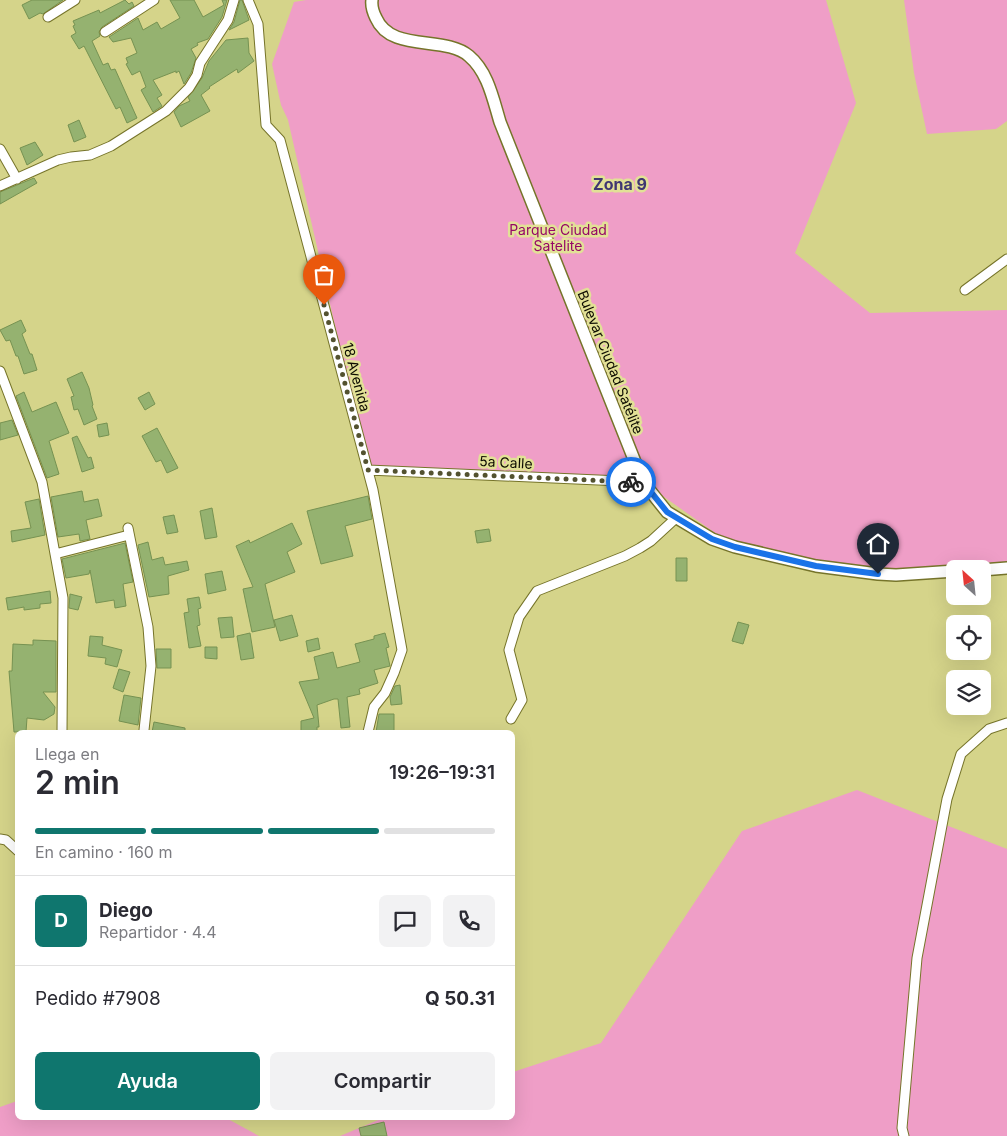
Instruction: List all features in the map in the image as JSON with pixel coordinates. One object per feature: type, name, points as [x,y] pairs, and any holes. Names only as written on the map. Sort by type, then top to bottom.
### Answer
[{"type":"street","points":[[48,16],[75,0]]},
{"type":"street","points":[[105,32],[154,0]]},
{"type":"street","points":[[0,186],[58,160],[90,155],[112,146],[166,111],[189,88],[197,75],[200,63],[228,20],[234,0]]},
{"type":"street","name":"18 Avenida","points":[[248,0],[258,24],[266,125],[280,140],[368,470],[402,650],[394,673],[384,693],[374,707],[368,730]]},
{"type":"street","name":"Bulevar Ciudad Satélite","points":[[372,0],[371,7],[380,26],[396,38],[458,50],[469,56],[484,75],[500,122],[643,482],[667,512],[712,539],[735,547],[816,566],[896,575],[946,572]]},
{"type":"street","points":[[0,149],[17,179]]},
{"type":"street","points":[[965,290],[1007,259]]},
{"type":"street","points":[[0,371],[42,482],[63,598],[62,730]]},
{"type":"street","name":"5a Calle","points":[[368,470],[643,482]]},
{"type":"street","points":[[511,719],[522,700],[509,650],[520,617],[537,591],[640,548],[651,541],[676,518]]},
{"type":"street","points":[[55,554],[128,532],[148,627],[150,666],[144,730]]},
{"type":"street","points":[[991,569],[1007,568]]},
{"type":"street","points":[[904,1136],[902,1128],[917,958],[947,799],[961,754],[989,729],[1007,723]]},
{"type":"street","points":[[0,839],[6,840],[15,848]]},
{"type":"green space","name":"Parque Ciudad Satelite","points":[[306,0],[826,0],[856,103],[795,253],[870,313],[1007,310],[1007,565],[991,566],[991,560],[946,560],[946,569],[878,574],[735,547],[643,482],[368,470],[288,120],[281,105],[272,64],[294,2]]},
{"type":"green space","points":[[904,0],[1007,0],[1007,121],[996,129],[927,134],[914,73]]},
{"type":"green space","points":[[857,790],[1007,849],[1007,1136],[340,1136],[378,1120],[515,1120],[515,1071],[601,1043],[742,831]]},
{"type":"green space","points":[[15,1102],[15,1120],[230,1120],[259,1136],[0,1136],[0,1107]]},
{"type":"building","points":[[32,0],[63,0],[43,14],[40,13],[29,19],[22,5]]},
{"type":"building","points":[[125,0],[129,4],[132,2],[134,6],[102,27],[99,32],[100,36],[92,41],[103,65],[108,63],[111,70],[115,69],[137,118],[127,123],[120,107],[116,109],[84,46],[79,49],[71,36],[76,33],[73,21],[99,10],[100,13]]},
{"type":"building","points":[[170,0],[194,0],[203,17],[224,5],[222,0],[227,0],[222,17],[208,39],[197,43],[198,45],[191,49],[196,58],[191,73],[184,84],[179,71],[153,80],[162,95],[157,98],[162,106],[153,112],[141,90],[146,87],[140,71],[132,75],[126,64],[128,63],[126,58],[137,53],[131,38],[113,42],[109,37],[138,18],[143,30],[157,22],[161,29],[180,18]]},
{"type":"building","points":[[240,0],[242,0],[249,20],[229,30],[234,22]]},
{"type":"building","points":[[248,38],[249,53],[254,61],[238,73],[237,69],[209,87],[201,95],[210,111],[181,127],[174,112],[179,106],[190,101],[188,97],[202,78],[209,61],[226,40]]},
{"type":"building","points":[[79,120],[86,137],[74,142],[68,125]]},
{"type":"building","points":[[35,142],[43,155],[27,165],[20,148]]},
{"type":"building","points":[[34,178],[37,183],[0,204],[0,192]]},
{"type":"building","points":[[21,320],[26,331],[22,334],[30,354],[32,354],[37,370],[24,374],[10,340],[6,341],[0,330]]},
{"type":"building","points":[[82,372],[89,388],[92,406],[97,419],[84,425],[78,409],[74,410],[71,397],[74,396],[67,379]]},
{"type":"building","points":[[24,392],[32,412],[56,402],[69,433],[49,441],[59,474],[47,478],[16,396]]},
{"type":"building","points":[[149,392],[155,404],[145,410],[138,398]]},
{"type":"building","points":[[12,420],[18,435],[0,440],[0,423]]},
{"type":"building","points":[[107,423],[109,435],[99,437],[97,425]]},
{"type":"building","points":[[157,428],[178,468],[167,473],[161,460],[156,462],[142,436]]},
{"type":"building","points":[[77,436],[88,458],[91,457],[94,468],[82,472],[72,438]]},
{"type":"building","points":[[82,491],[84,502],[98,499],[102,516],[86,520],[90,539],[80,541],[79,534],[58,537],[51,497]]},
{"type":"building","points":[[368,496],[372,519],[345,526],[353,556],[321,564],[307,511]]},
{"type":"building","points":[[39,499],[45,535],[12,542],[11,531],[31,528],[25,502]]},
{"type":"building","points":[[212,508],[217,537],[205,539],[200,511]]},
{"type":"building","points":[[174,515],[178,532],[167,534],[163,517]]},
{"type":"building","points":[[292,523],[302,544],[287,552],[295,572],[265,584],[275,627],[252,632],[243,589],[253,587],[236,546],[249,540],[250,543]]},
{"type":"building","points":[[489,529],[491,541],[477,543],[475,531]]},
{"type":"building","points":[[148,542],[152,560],[163,557],[165,565],[187,561],[189,570],[168,576],[169,594],[149,597],[138,545]]},
{"type":"building","points":[[125,543],[133,582],[123,584],[126,606],[115,608],[114,600],[96,603],[90,570],[89,574],[66,578],[62,559]]},
{"type":"building","points":[[676,558],[687,558],[687,581],[676,581]]},
{"type":"building","points":[[222,571],[226,590],[208,594],[205,574]]},
{"type":"building","points":[[50,591],[51,603],[40,604],[40,608],[24,610],[24,607],[8,610],[6,598]]},
{"type":"building","points":[[70,594],[82,597],[78,610],[69,608]]},
{"type":"building","points":[[199,597],[201,608],[198,609],[200,625],[197,626],[201,646],[189,648],[184,613],[189,612],[187,599]]},
{"type":"building","points":[[292,615],[298,636],[280,641],[274,620]]},
{"type":"building","points":[[232,617],[234,637],[221,638],[218,618]]},
{"type":"building","points":[[738,622],[749,625],[743,644],[732,641]]},
{"type":"building","points":[[250,633],[254,658],[241,660],[237,636]]},
{"type":"building","points":[[385,633],[389,647],[386,648],[390,666],[374,670],[378,683],[359,689],[360,694],[347,697],[350,727],[341,728],[338,699],[334,699],[317,705],[319,727],[317,727],[317,730],[301,730],[301,721],[314,718],[299,682],[319,679],[314,657],[333,652],[337,668],[360,662],[355,644],[374,639],[374,636]]},
{"type":"building","points":[[90,636],[103,637],[102,645],[122,650],[117,667],[105,664],[106,658],[88,656]]},
{"type":"building","points":[[318,638],[320,649],[308,652],[306,641]]},
{"type":"building","points":[[33,640],[56,641],[56,692],[43,692],[55,707],[54,714],[44,720],[27,718],[26,730],[15,730],[14,732],[9,671],[12,671],[13,644],[33,645]]},
{"type":"building","points":[[205,647],[217,647],[217,659],[205,658]]},
{"type":"building","points":[[156,649],[171,649],[171,668],[157,668]]},
{"type":"building","points":[[119,669],[130,672],[123,692],[113,688]]},
{"type":"building","points":[[400,685],[402,704],[391,705],[390,697],[395,686]]},
{"type":"building","points":[[124,695],[141,698],[138,725],[119,721]]},
{"type":"building","points":[[379,714],[394,714],[394,730],[376,730]]},
{"type":"building","points":[[154,722],[185,728],[185,730],[152,730]]},
{"type":"building","points":[[384,1122],[387,1136],[361,1136],[359,1128]]},
{"type":"way so far","points":[[324,305],[368,470],[631,482]]},
{"type":"district","name":"Zona 9","points":[[620,184]]},
{"type":"route","points":[[631,482],[643,482],[667,512],[712,539],[735,547],[816,566],[878,574]]}]
